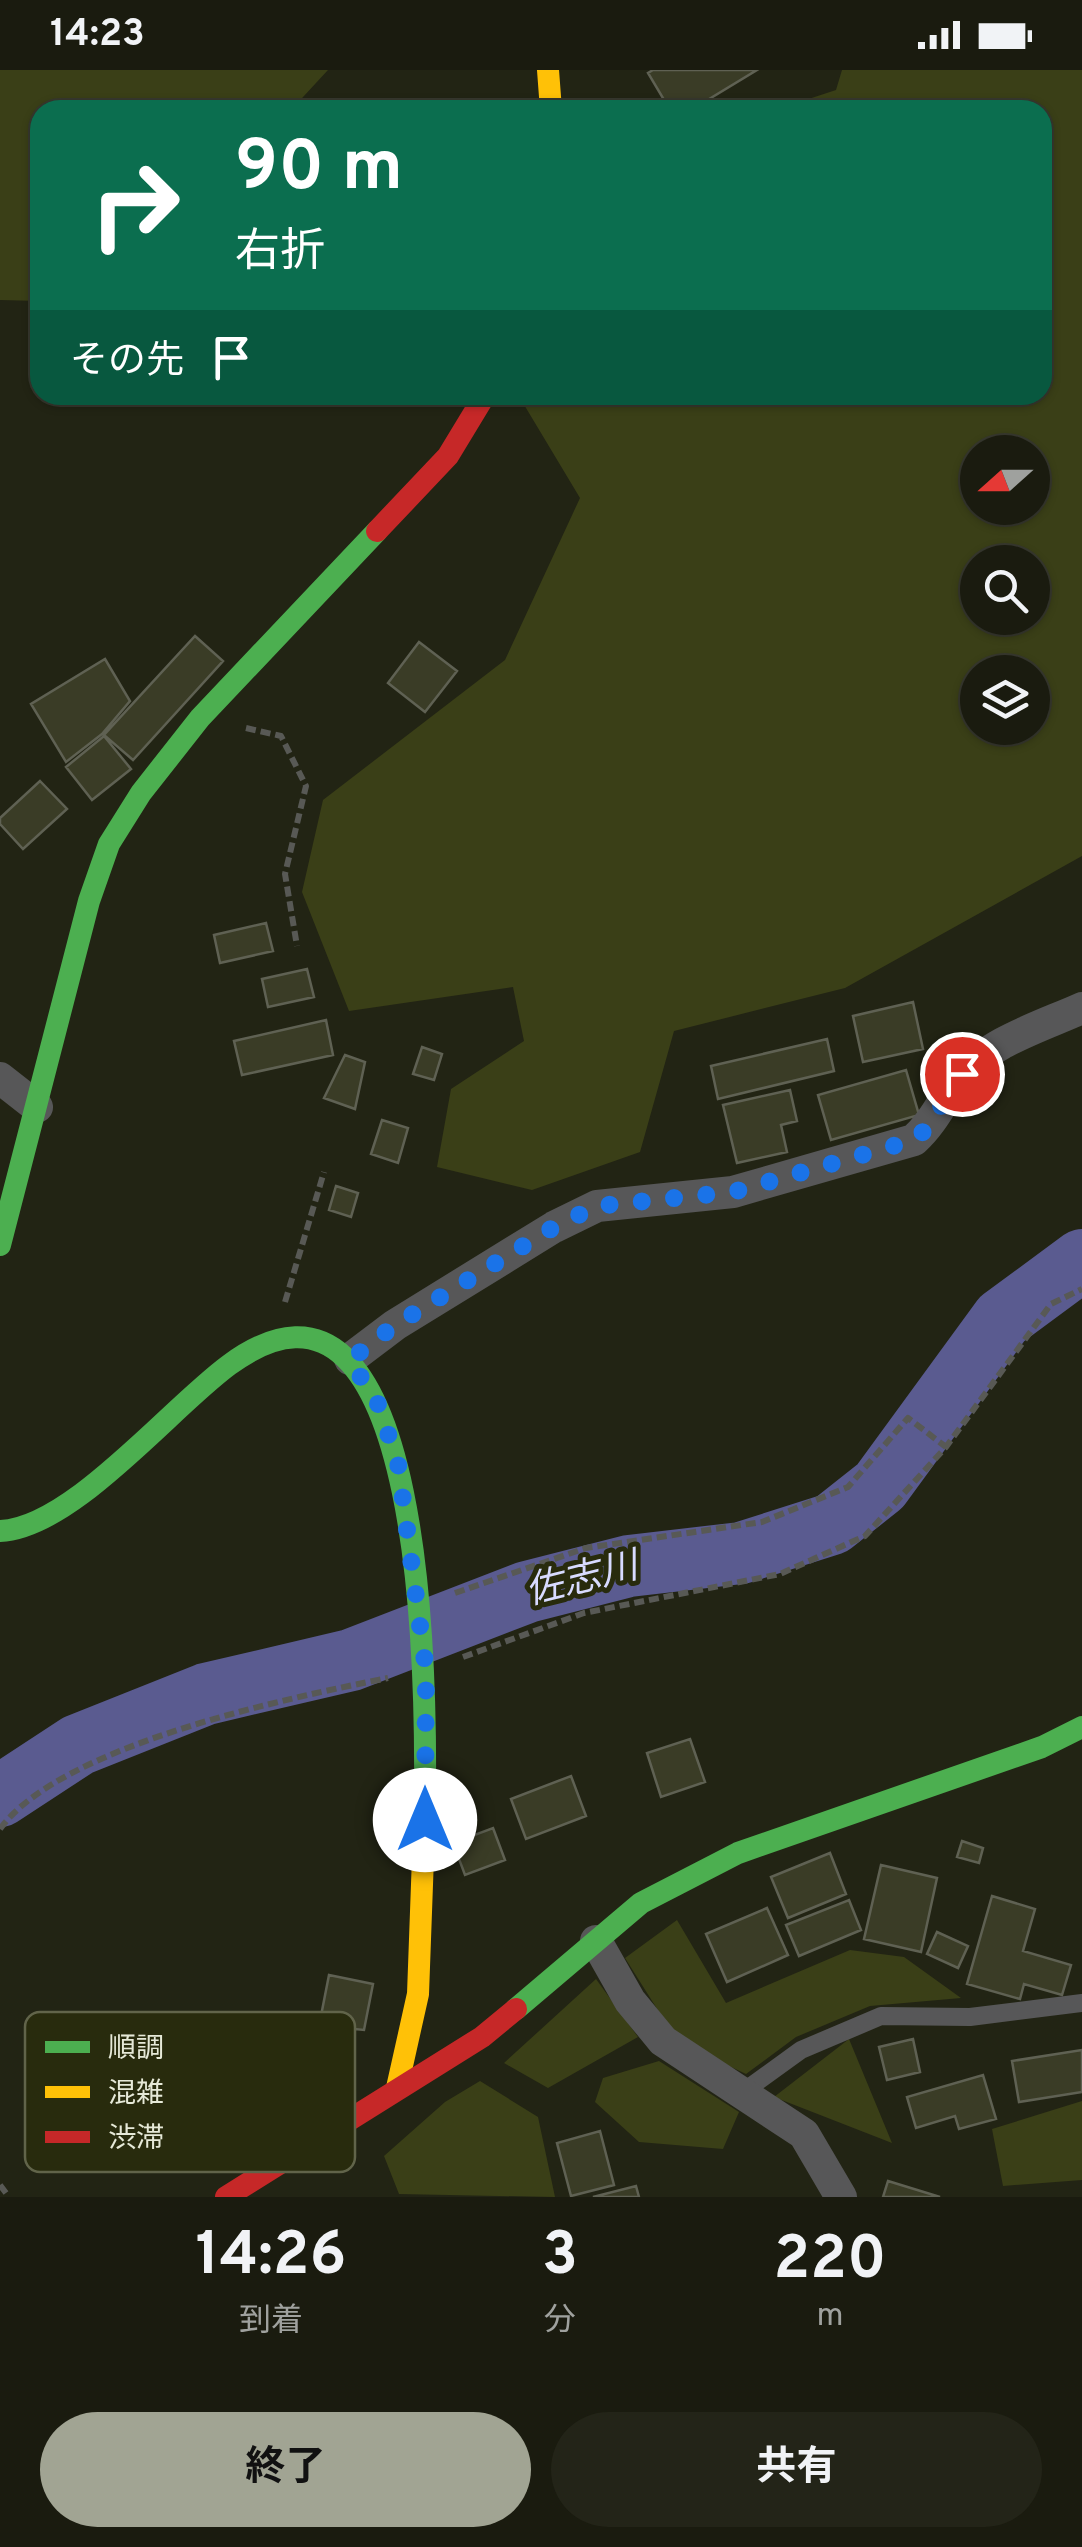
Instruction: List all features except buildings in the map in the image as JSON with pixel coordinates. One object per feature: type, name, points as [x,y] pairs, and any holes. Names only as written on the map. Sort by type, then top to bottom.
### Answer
[{"type":"street","points":[[548,70],[550,100]]},
{"type":"street","points":[[0,1245],[89,901],[110,844],[141,793],[200,718],[448,456],[479,405]]},
{"type":"street","points":[[350,1360],[395,1325],[554,1227],[597,1206],[733,1192],[914,1140],[974,1065],[998,1047],[1082,1008]]},
{"type":"street","points":[[0,1078],[37,1107]]},
{"type":"street","points":[[0,1531],[21,1530],[63,1508],[230,1363],[280,1338],[318,1338],[350,1360],[378,1404],[398,1463],[426,1670],[424,1896],[418,1994],[398,2088]]},
{"type":"street","points":[[355,2115],[482,2037],[641,1903],[738,1853],[1042,1747],[1082,1727]]},
{"type":"street","points":[[596,1941],[630,2001],[663,2041],[804,2134],[841,2197]]},
{"type":"street","points":[[226,2197],[265,2172]]},
{"type":"lane","points":[[743,2092],[800,2050],[880,2016],[970,2017],[1082,2003]]},
{"type":"path","points":[[200,718],[281,736],[306,786],[286,874],[296,946]]},
{"type":"path","points":[[280,1338],[284,1302],[324,1172]]},
{"type":"path","points":[[0,1830],[10,1815],[86,1765],[253,1705],[426,1670],[584,1613],[780,1574],[865,1536],[946,1448],[1051,1304],[1082,1289]]},
{"type":"path","points":[[419,1605],[586,1548],[762,1522],[848,1487],[908,1418],[946,1448]]},
{"type":"path","points":[[0,2185],[9,2197]]},
{"type":"green space","points":[[0,70],[328,70],[300,100],[30,100],[30,301],[0,300]]},
{"type":"green space","points":[[842,70],[1082,70],[1082,856],[845,988],[674,1031],[640,1152],[532,1190],[437,1167],[451,1089],[524,1041],[513,987],[349,1011],[302,892],[323,800],[505,660],[580,498],[524,405],[1052,405],[1052,100],[806,100],[836,90]]},
{"type":"green space","points":[[677,1920],[726,2003],[850,1950],[904,1957],[961,1998],[870,2006],[796,2037],[746,2074],[678,2042],[625,1958]]},
{"type":"green space","points":[[596,1979],[638,2037],[548,2088],[504,2063]]},
{"type":"green space","points":[[849,2039],[892,2143],[774,2097]]},
{"type":"green space","points":[[659,2061],[739,2112],[723,2149],[639,2142],[595,2102],[603,2078]]},
{"type":"green space","points":[[480,2081],[538,2117],[555,2197],[399,2194],[384,2156],[445,2102]]},
{"type":"green space","points":[[1082,2101],[1082,2180],[1003,2186],[992,2129]]},
{"type":"waterway","name":"佐志川","points":[[0,1796],[78,1745],[206,1694],[351,1660],[527,1592],[629,1566],[741,1553],[832,1524],[880,1486],[1002,1319],[1082,1260]]},
{"type":"traffic: fast","points":[[0,1245],[89,901],[109,844],[141,793],[200,718],[377,531]]},
{"type":"traffic: fast","points":[[0,1531],[28,1525],[88,1489],[229,1365],[295,1337],[345,1357],[380,1413],[403,1492],[423,1672],[425,1802]]},
{"type":"traffic: fast","points":[[516,2009],[641,1903],[738,1853],[1042,1747],[1082,1727]]},
{"type":"traffic: slow","points":[[548,70],[550,100]]},
{"type":"traffic: slow","points":[[397,2088],[418,1994],[425,1802]]},
{"type":"traffic: jam","points":[[377,531],[448,456],[479,405]]},
{"type":"traffic: jam","points":[[355,2116],[482,2037],[516,2009]]},
{"type":"traffic: jam","points":[[226,2197],[266,2172]]},
{"type":"route","points":[[425,1820],[426,1670],[398,1463],[378,1404],[350,1360],[395,1325],[554,1227],[597,1206],[733,1192],[914,1140],[926,1129],[962,1074]]}]
